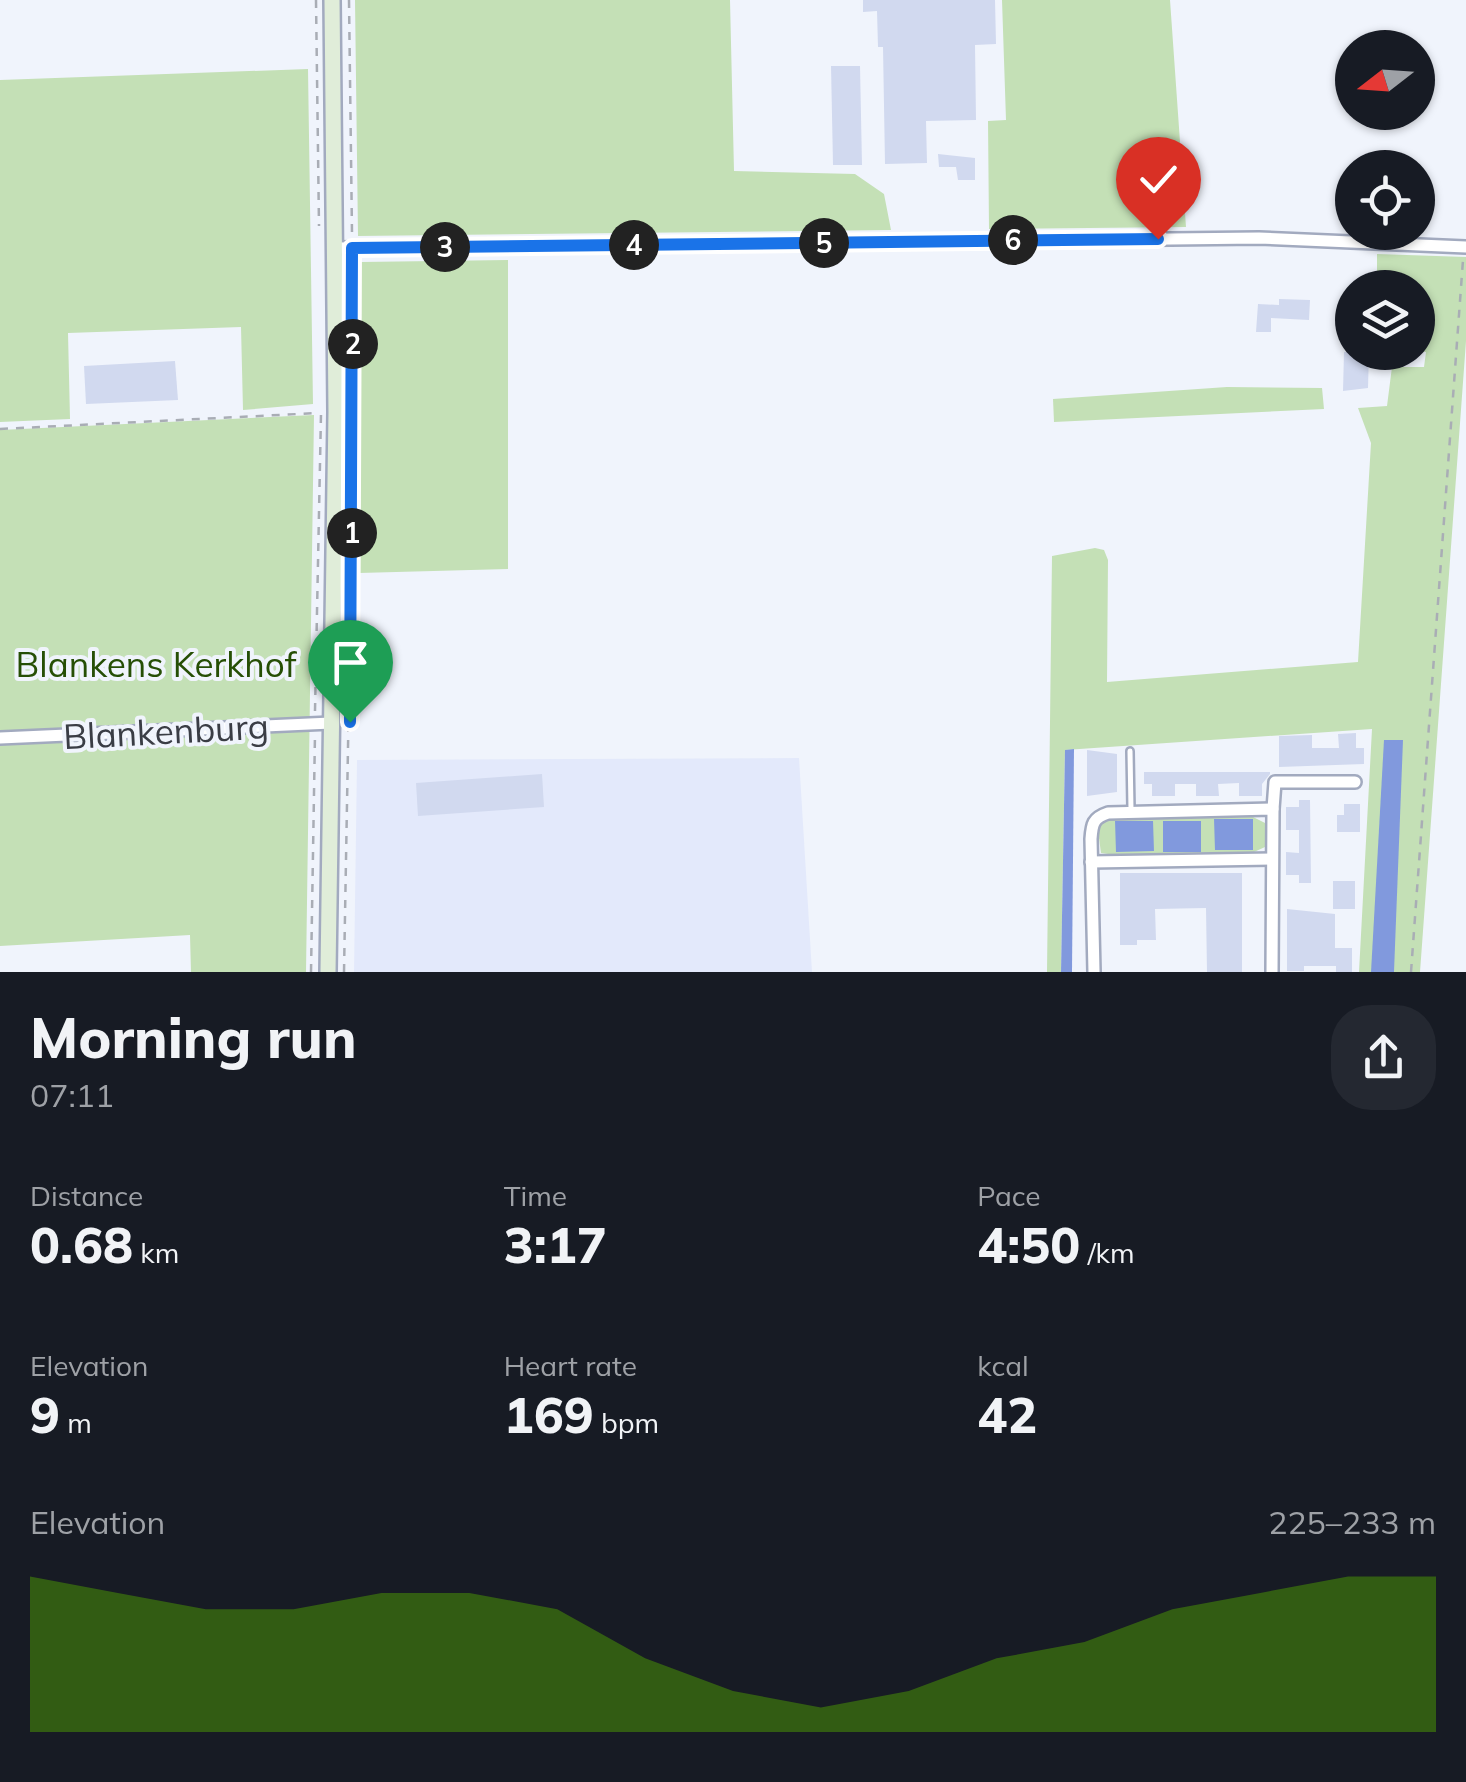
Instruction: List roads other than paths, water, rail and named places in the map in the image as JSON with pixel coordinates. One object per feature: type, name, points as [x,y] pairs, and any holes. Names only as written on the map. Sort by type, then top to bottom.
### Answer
[{"type":"main road","points":[[328,972],[323,723],[344,248],[332,0]]},
{"type":"street","points":[[344,248],[1258,238],[1465,243]]},
{"type":"street","name":"Blankenburg","points":[[0,738],[323,723]]},
{"type":"street","points":[[1272,972],[1275,782],[1354,782]]},
{"type":"street","points":[[1094,972],[1092,824],[1108,812],[1274,809]]},
{"type":"street","points":[[1091,862],[1272,859]]},
{"type":"lane","points":[[1130,750],[1131,812]]},
{"type":"water","points":[[1384,740],[1403,740],[1394,972],[1371,972]]},
{"type":"water","points":[[1074,749],[1072,972],[1061,972],[1065,750]]},
{"type":"water","points":[[1214,819],[1253,819],[1253,850],[1215,850]]},
{"type":"water","points":[[1115,821],[1153,821],[1154,851],[1116,852]]},
{"type":"water","points":[[1163,821],[1201,821],[1201,852],[1163,852]]},
{"type":"park label","name":"Blankens Kerkhof","points":[[156,664]]}]
